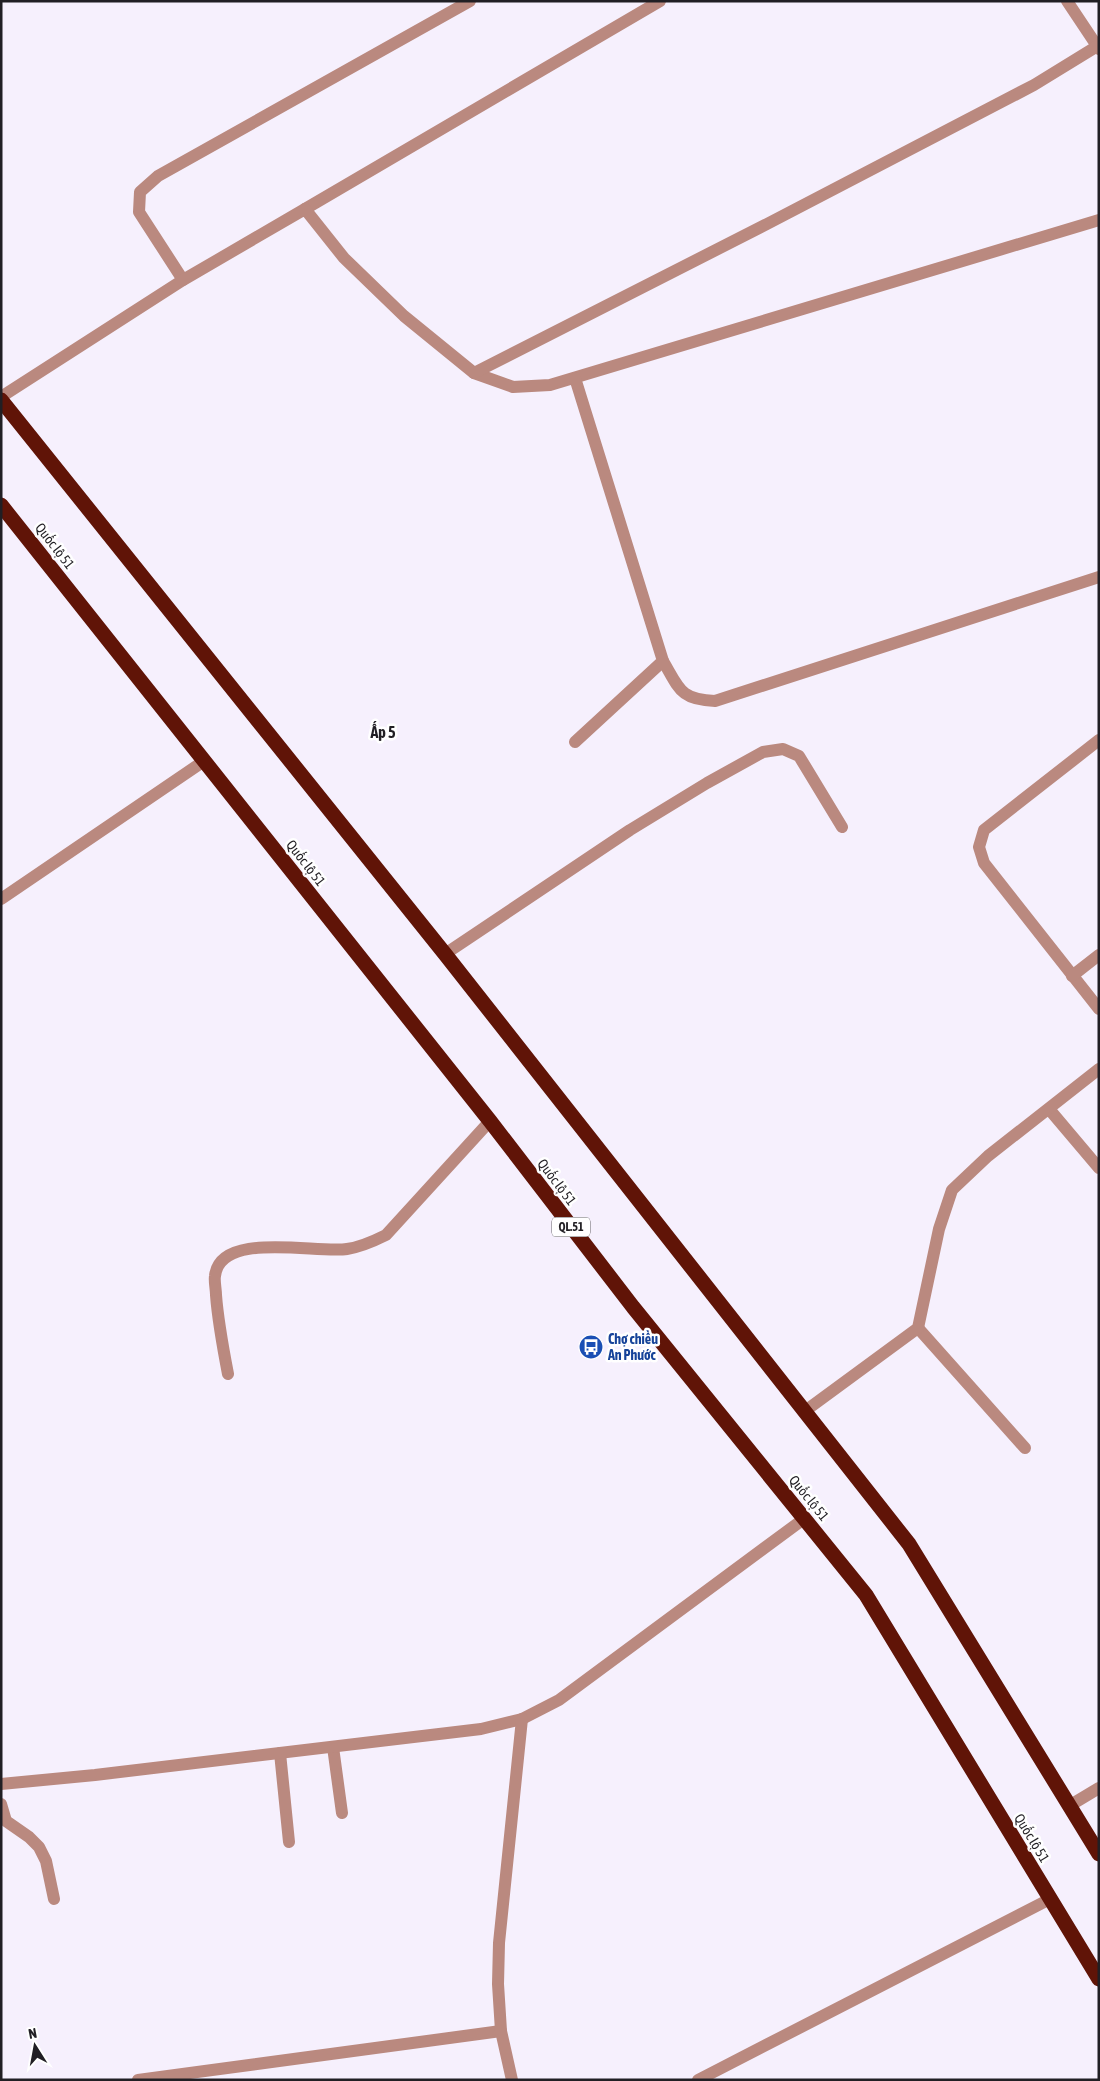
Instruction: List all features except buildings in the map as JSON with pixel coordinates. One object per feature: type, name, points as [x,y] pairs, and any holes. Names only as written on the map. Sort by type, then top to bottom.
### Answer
[{"type":"highway","points":[[1,398],[445,954],[909,1544],[1099,1854]]},
{"type":"highway","name":"Quốc lộ 51","points":[[1,505],[490,1121],[633,1308],[866,1595],[1099,1979]]},
{"type":"street","points":[[183,280],[139,212],[140,192],[158,176],[470,1]]},
{"type":"street","points":[[1,398],[183,280],[660,1]]},
{"type":"street","points":[[474,373],[1034,85],[1098,47],[1067,1]]},
{"type":"street","points":[[305,210],[344,258],[404,316],[474,373],[513,387],[550,386],[1099,220]]},
{"type":"street","points":[[575,378],[663,661],[680,689],[696,701],[715,701],[1099,577]]},
{"type":"street","points":[[575,742],[663,661]]},
{"type":"street","points":[[1099,740],[984,830],[979,847],[984,863],[1099,1009]]},
{"type":"street","points":[[445,954],[630,830],[707,783],[764,752],[783,749],[799,756],[842,827]]},
{"type":"street","points":[[1,899],[204,761]]},
{"type":"street","points":[[1072,976],[1099,955]]},
{"type":"street","points":[[805,1412],[918,1328],[939,1230],[952,1190],[988,1156],[1099,1069]]},
{"type":"street","points":[[1049,1109],[1099,1168]]},
{"type":"street","points":[[228,1374],[218,1320],[214,1276],[219,1264],[228,1254],[256,1248],[291,1247],[345,1250],[369,1244],[386,1235],[490,1121]]},
{"type":"street","points":[[918,1328],[1025,1448]]},
{"type":"street","points":[[1,1784],[95,1775],[481,1729],[522,1719],[559,1700],[805,1518]]},
{"type":"street","points":[[512,2080],[502,2031],[498,1984],[499,1943],[522,1719]]},
{"type":"street","points":[[333,1747],[342,1813]]},
{"type":"street","points":[[280,1753],[289,1842]]},
{"type":"street","points":[[1069,1806],[1099,1788]]},
{"type":"street","points":[[1,1804],[6,1821],[29,1837],[39,1847],[46,1861],[54,1899]]},
{"type":"street","points":[[698,2080],[1050,1899]]},
{"type":"street","points":[[138,2080],[502,2031]]},
{"type":"place","name":"Chợ chiều An Phước","points":[[591,1347]]},
{"type":"district","name":"Ấp 5","points":[[383,732]]}]
